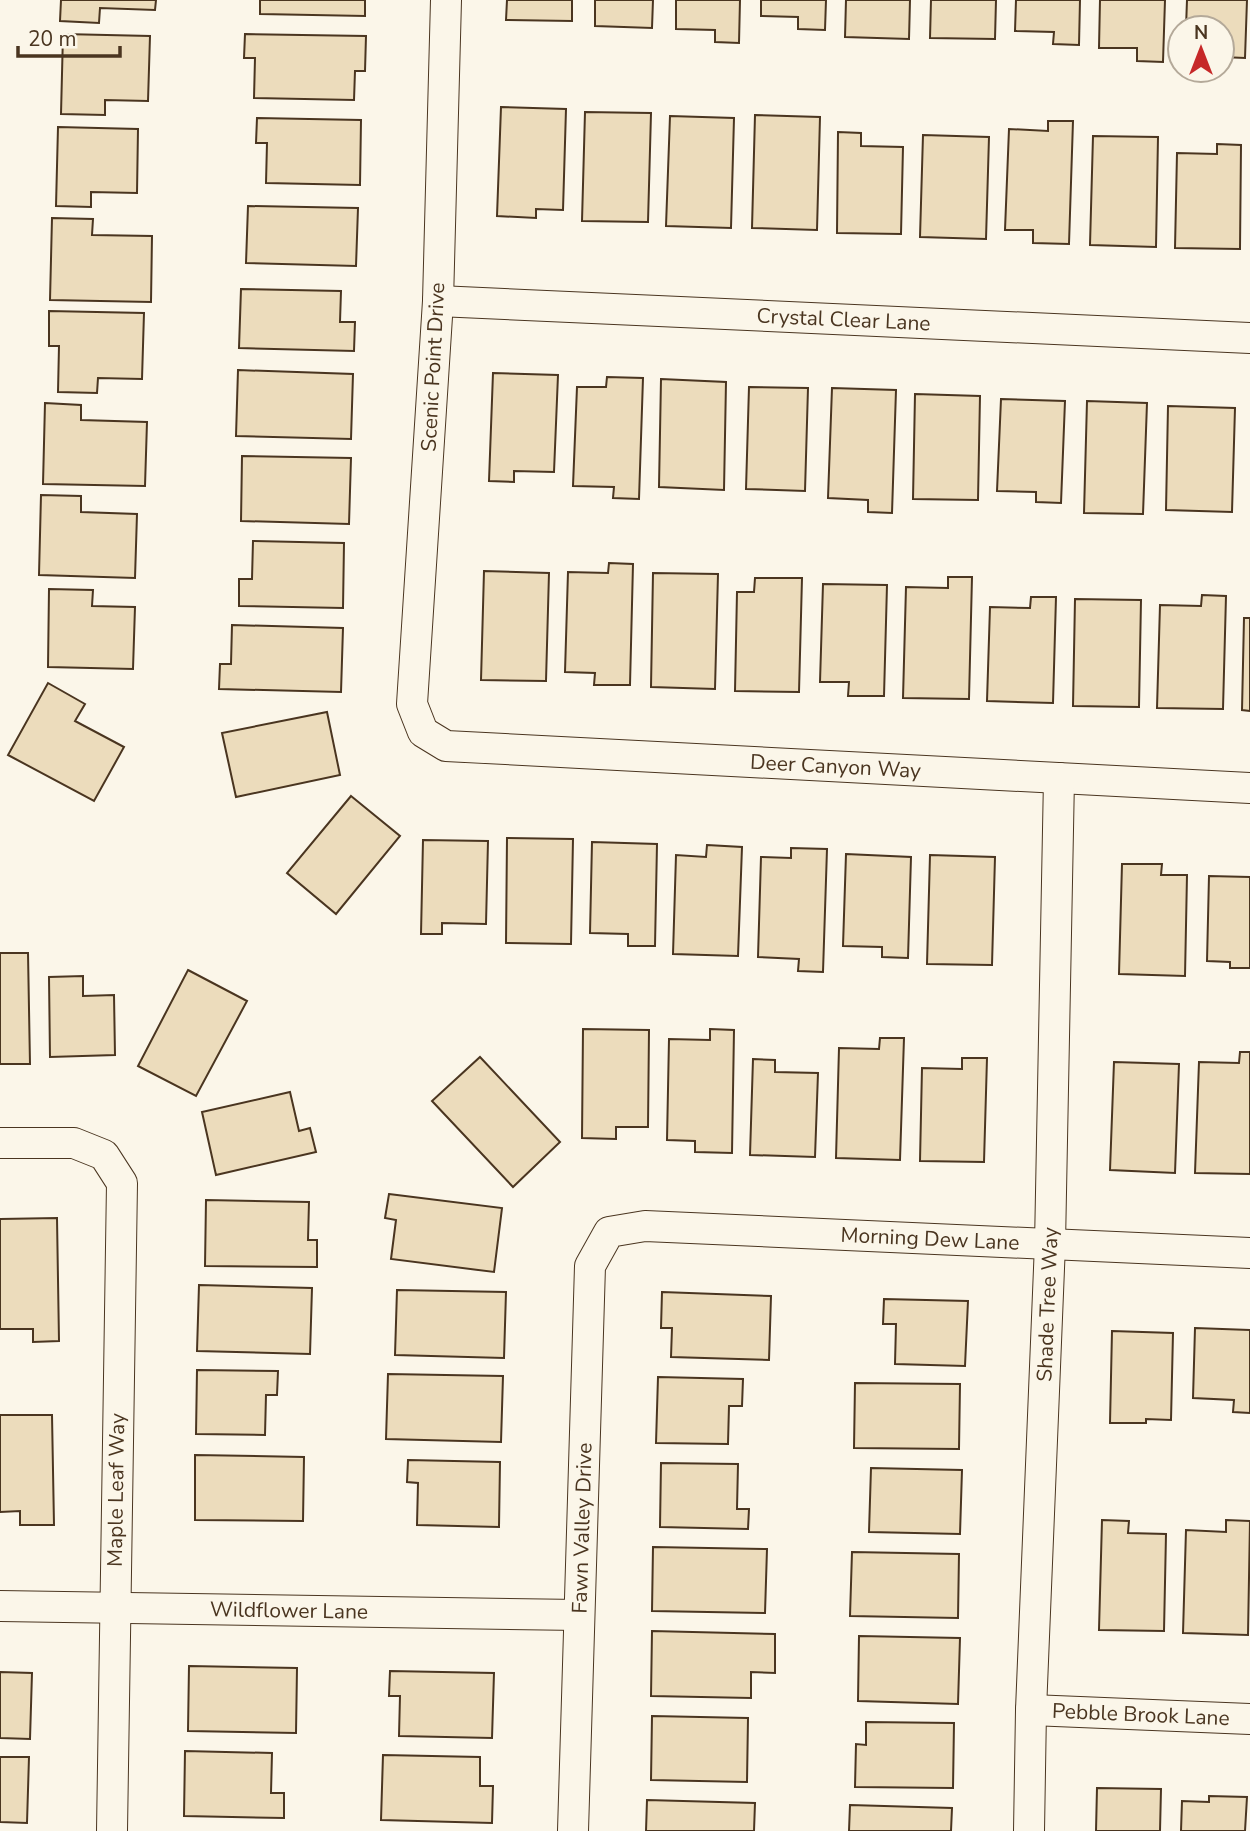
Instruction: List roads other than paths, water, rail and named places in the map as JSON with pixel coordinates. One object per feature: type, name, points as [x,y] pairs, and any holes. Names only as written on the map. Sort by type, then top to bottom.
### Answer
[{"type":"street","name":"Scenic Point Drive","points":[[423,732],[412,704],[438,302],[446,0]]},
{"type":"street","name":"Crystal Clear Lane","points":[[438,302],[1250,338]]},
{"type":"street","name":"Deer Canyon Way","points":[[423,732],[446,746],[1250,788]]},
{"type":"street","name":"Shade Tree Way","points":[[1029,1831],[1031,1710],[1050,1244],[1059,778]]},
{"type":"street","name":"Maple Leaf Way","points":[[0,1143],[74,1143],[104,1155],[122,1183],[112,1831]]},
{"type":"street","name":"Morning Dew Lane","points":[[609,1232],[645,1226],[1250,1253]]},
{"type":"street","name":"Fawn Valley Drive","points":[[573,1831],[590,1266],[609,1232]]},
{"type":"street","name":"Wildflower Lane","points":[[0,1606],[579,1615]]},
{"type":"street","name":"Pebble Brook Lane","points":[[1031,1710],[1250,1719]]}]
